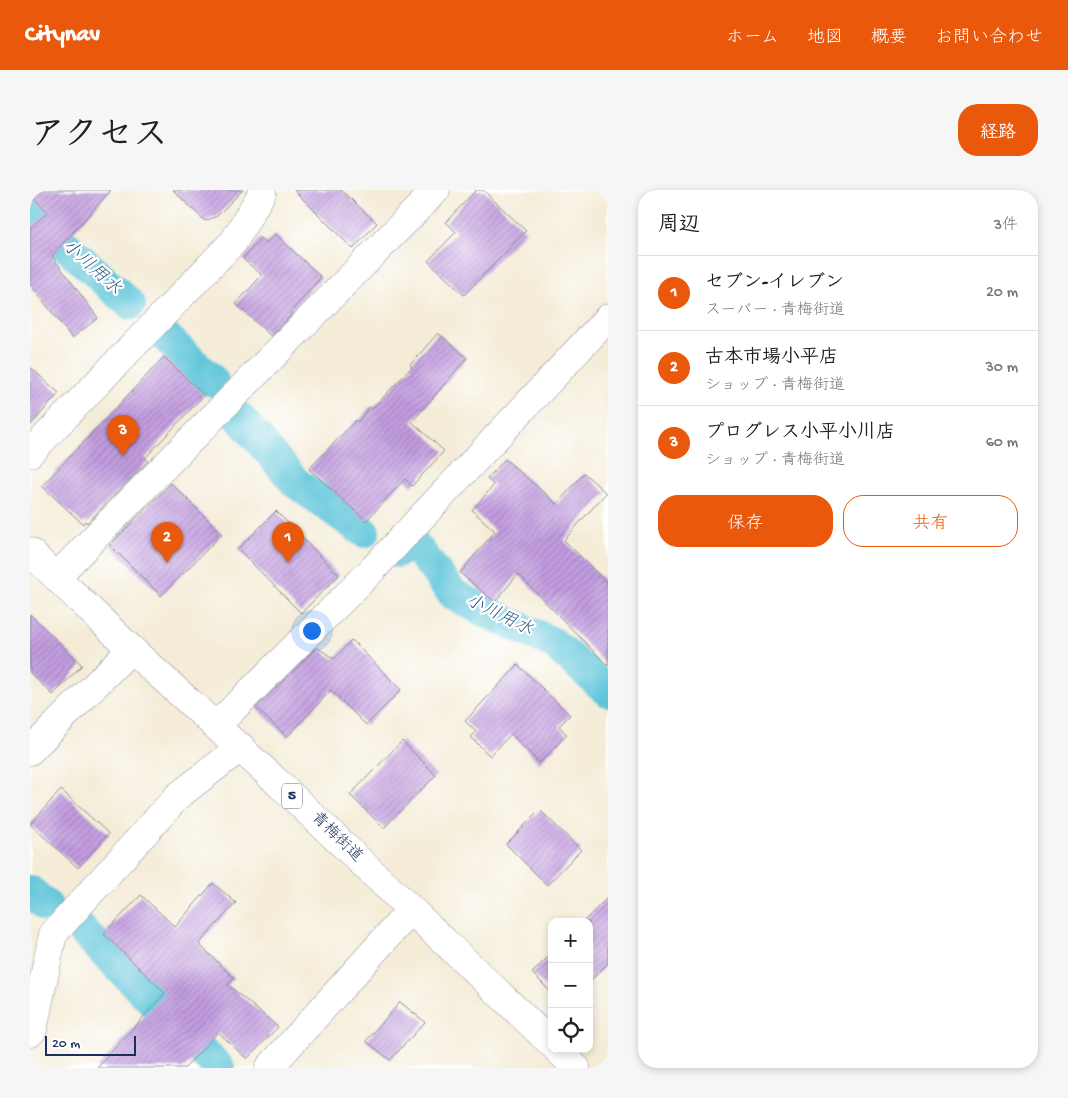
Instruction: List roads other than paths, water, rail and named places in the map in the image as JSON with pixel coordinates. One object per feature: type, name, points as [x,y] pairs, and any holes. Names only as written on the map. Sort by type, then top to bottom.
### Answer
[{"type":"street","points":[[56,577],[436,190]]},
{"type":"street","points":[[30,453],[234,242],[262,193]]},
{"type":"street","points":[[216,726],[374,568],[608,318]]},
{"type":"street","name":"青梅街道","points":[[30,552],[131,649],[240,747],[548,1040]]},
{"type":"street","points":[[30,750],[131,649]]},
{"type":"street","points":[[30,1033],[33,1030],[53,934],[178,796],[240,747]]},
{"type":"street","points":[[269,1068],[411,910]]},
{"type":"street","points":[[561,1053],[576,1068]]},
{"type":"waterway","name":"小川用水","points":[[30,213],[130,304]]},
{"type":"waterway","name":"小川用水","points":[[167,338],[213,381]]},
{"type":"waterway","name":"小川用水","points":[[239,417],[296,483],[364,532]]},
{"type":"waterway","name":"小川用水","points":[[397,552],[414,544],[453,594],[482,610],[553,643],[608,691]]},
{"type":"waterway","points":[[30,891],[47,906]]},
{"type":"waterway","points":[[80,928],[219,1068]]},
{"type":"place","name":"プログレス小平小川店","points":[[123,456]]},
{"type":"place","name":"古本市場小平店","points":[[167,563]]},
{"type":"place","name":"セブン-イレブン","points":[[288,563]]}]
